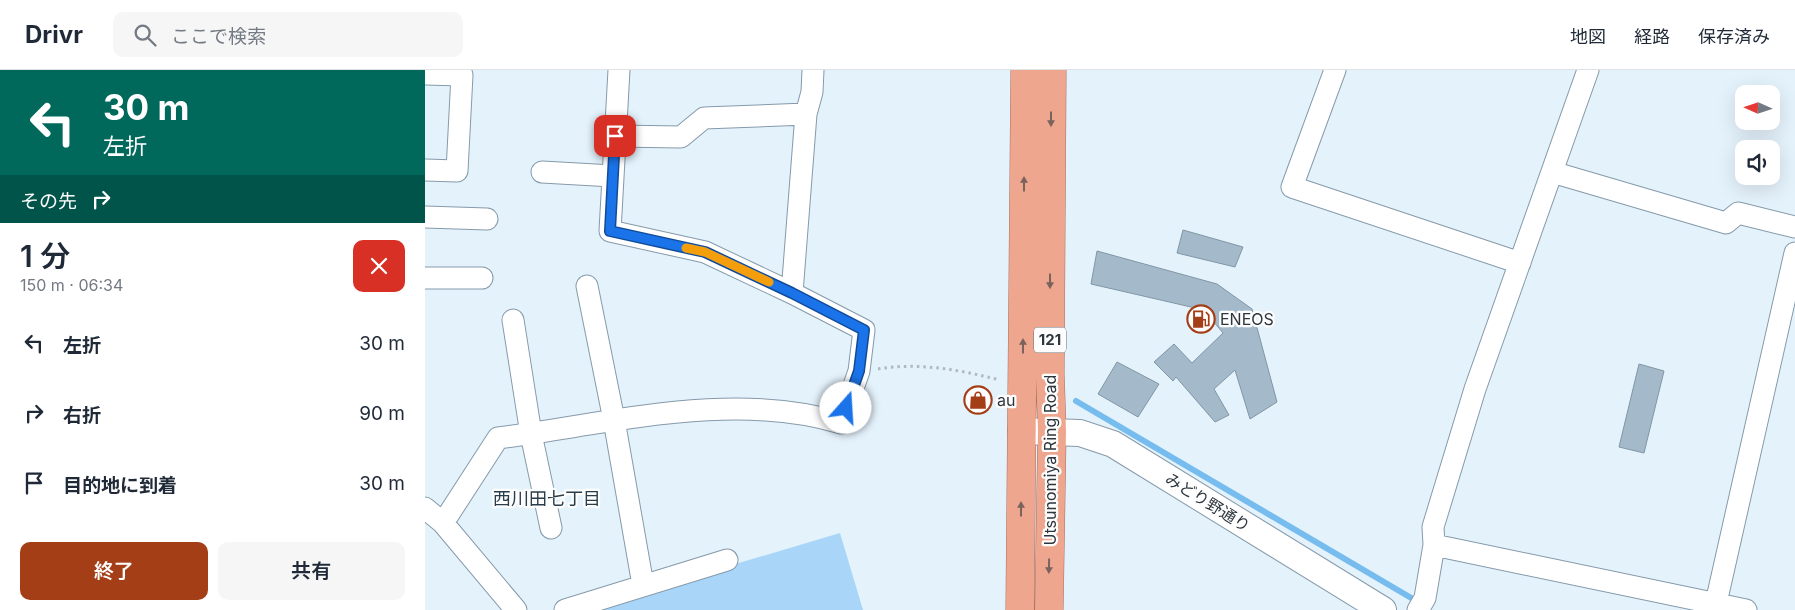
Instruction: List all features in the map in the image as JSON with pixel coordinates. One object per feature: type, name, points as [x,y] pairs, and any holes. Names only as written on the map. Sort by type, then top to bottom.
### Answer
[{"type":"highway","name":"Utsunomiya Ring Road","points":[[1020,610],[1025,70]]},
{"type":"highway","name":"Utsunomiya Ring Road","points":[[1049,610],[1052,431],[1049,374],[1052,70]]},
{"type":"street","points":[[443,523],[498,438],[614,420],[736,409],[791,412],[841,423],[859,371],[864,330],[792,293],[705,252],[610,231],[619,70]]},
{"type":"street","points":[[792,293],[806,114],[813,70]]},
{"type":"street","points":[[1335,70],[1292,187],[1520,263]]},
{"type":"street","points":[[1418,610],[1425,598],[1434,544],[1433,527],[1475,389],[1588,70]]},
{"type":"street","points":[[425,74],[462,75],[457,171],[425,170]]},
{"type":"street","points":[[615,136],[681,137],[704,118],[806,114]]},
{"type":"street","points":[[542,172],[613,176]]},
{"type":"street","points":[[1552,172],[1726,223],[1738,214],[1795,227]]},
{"type":"street","points":[[425,216],[487,219]]},
{"type":"street","points":[[1717,603],[1795,253]]},
{"type":"street","points":[[425,278],[481,278]]},
{"type":"street","points":[[587,286],[614,420],[643,585]]},
{"type":"street","points":[[513,320],[531,434],[551,528]]},
{"type":"street","name":"みどり野通り","points":[[1021,431],[1079,433],[1113,444],[1383,610]]},
{"type":"street","points":[[425,508],[443,523],[516,610]]},
{"type":"street","points":[[1434,544],[1746,610]]},
{"type":"street","points":[[565,610],[727,560]]},
{"type":"path","points":[[856,377],[886,368],[931,367],[956,370],[1022,386]]},
{"type":"shaded area","points":[[840,533],[863,610],[581,610]]},
{"type":"building","points":[[1183,230],[1243,247],[1235,267],[1177,253]]},
{"type":"building","points":[[1097,251],[1217,284],[1252,309],[1277,402],[1250,419],[1235,370],[1214,389],[1229,415],[1215,422],[1176,377],[1173,381],[1154,362],[1174,344],[1192,363],[1223,333],[1204,310],[1091,284]]},
{"type":"building","points":[[1117,362],[1159,384],[1138,417],[1098,394]]},
{"type":"building","points":[[1639,364],[1664,371],[1644,453],[1619,447]]},
{"type":"waterway","points":[[1076,401],[1413,599]]},
{"type":"slow traffic","points":[[686,248],[705,252],[769,282]]},
{"type":"place","name":"ENEOS","points":[[1201,319]]},
{"type":"place","name":"au","points":[[978,400]]},
{"type":"district","name":"西川田七丁目","points":[[547,499]]},
{"type":"route","points":[[615,136],[610,231],[705,252],[792,293],[864,330],[859,371],[846,408]]}]
